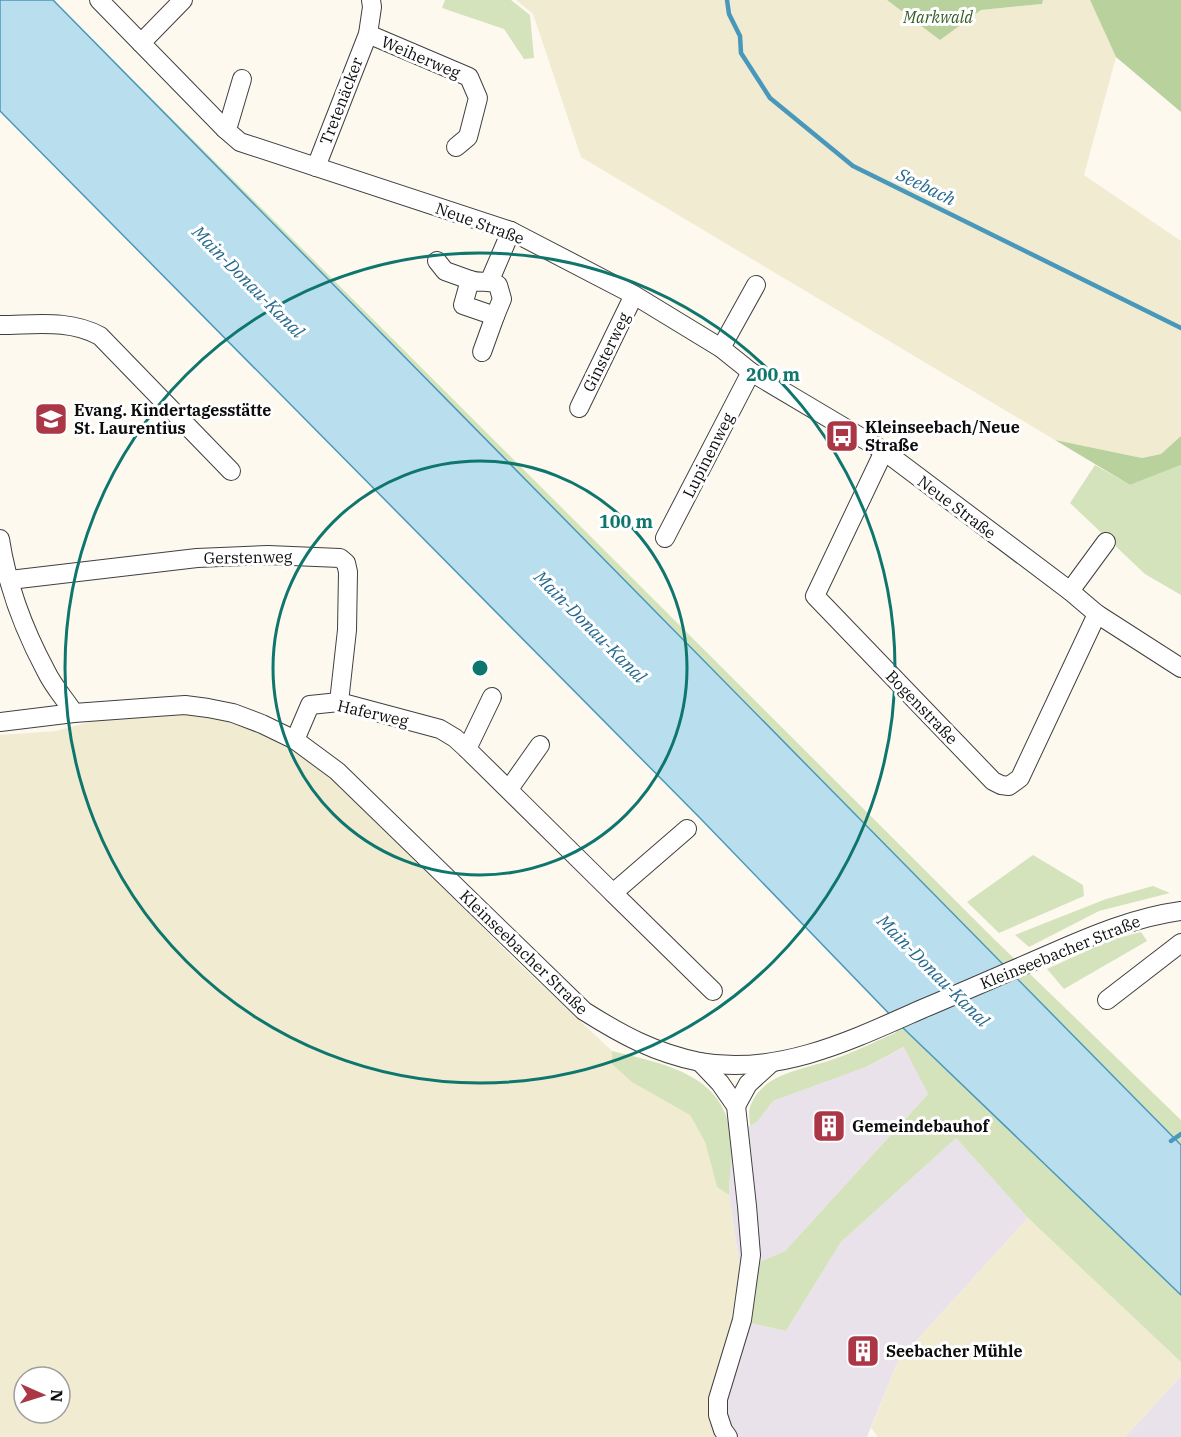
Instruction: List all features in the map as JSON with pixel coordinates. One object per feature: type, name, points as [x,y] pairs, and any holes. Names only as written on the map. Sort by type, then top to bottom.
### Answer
[{"type":"street","name":"Neue Straße","points":[[99,0],[240,142],[511,231],[634,295],[721,348],[751,372],[884,451],[1070,591],[1097,614],[1181,668]]},
{"type":"street","points":[[141,43],[183,0]]},
{"type":"street","name":"Tretenäcker","points":[[316,167],[368,34],[371,0]]},
{"type":"street","name":"Weiherweg","points":[[368,34],[469,77],[478,98],[468,137],[456,147]]},
{"type":"street","points":[[225,129],[229,123],[242,79]]},
{"type":"street","points":[[490,280],[511,231]]},
{"type":"street","points":[[437,261],[445,271],[478,283],[490,280],[498,285],[502,299],[482,351]]},
{"type":"street","points":[[470,280],[463,305],[495,316]]},
{"type":"street","points":[[721,348],[756,285]]},
{"type":"street","name":"Ginsterweg","points":[[579,408],[634,295]]},
{"type":"street","points":[[0,325],[68,325],[84,328],[100,336],[231,471]]},
{"type":"street","name":"Lupinenweg","points":[[665,538],[751,372]]},
{"type":"street","name":"Bogenstraße","points":[[884,451],[815,596],[993,781],[1010,786],[1020,777],[1097,614]]},
{"type":"street","points":[[0,539],[4,564],[10,580],[8,604],[46,672],[74,713]]},
{"type":"street","points":[[1070,591],[1106,542]]},
{"type":"street","name":"Gerstenweg","points":[[10,580],[197,558],[268,555],[340,558],[346,563],[348,572],[346,630],[339,702]]},
{"type":"street","points":[[467,748],[492,697]]},
{"type":"street","name":"Haferweg","points":[[295,740],[310,705],[339,702],[440,729],[455,738],[713,991]]},
{"type":"street","name":"Kleinseebacher Straße","points":[[0,722],[74,713],[185,705],[233,713],[295,740],[337,771],[584,1011],[622,1036],[657,1050],[700,1062],[736,1065],[771,1063],[838,1046],[1121,925],[1181,911]]},
{"type":"street","points":[[509,789],[540,745]]},
{"type":"street","points":[[612,893],[687,829]]},
{"type":"street","points":[[1107,1000],[1181,943]]},
{"type":"street","points":[[700,1062],[720,1083],[736,1106],[751,1255],[742,1320],[718,1399],[718,1415],[728,1437]]},
{"type":"street","points":[[736,1106],[748,1084],[771,1063]]},
{"type":"shaded area","points":[[516,0],[887,0],[940,39],[981,10],[1042,4],[1043,0],[1090,0],[1116,57],[1084,175],[1181,241],[1181,436],[1161,454],[1142,458],[1055,440],[581,157],[533,14]]},
{"type":"shaded area","points":[[156,714],[185,714],[208,716],[260,731],[292,748],[333,776],[515,960],[612,1051],[612,1064],[690,1115],[705,1142],[717,1187],[729,1195],[740,1270],[718,1437],[0,1437],[0,735],[56,731],[93,721]]},
{"type":"shaded area","points":[[905,1047],[928,1094],[785,1251],[740,1270],[729,1195],[731,1136],[758,1121],[773,1101],[866,1067]]},
{"type":"shaded area","points":[[956,1138],[1028,1218],[898,1361],[867,1437],[718,1437],[737,1320],[786,1331],[841,1242]]},
{"type":"shaded area","points":[[1028,1218],[1181,1362],[1181,1376],[1125,1437],[878,1437],[871,1428],[898,1361]]},
{"type":"shaded area","points":[[1181,1376],[1181,1437],[1125,1437]]},
{"type":"green space","points":[[53,0],[998,943],[1181,1120],[1181,1145]]},
{"type":"green space","points":[[445,0],[511,0],[530,15],[534,58],[524,59],[504,29],[442,8]]},
{"type":"green space","name":"Markwald","points":[[887,0],[1043,0],[1042,4],[981,10],[940,40]]},
{"type":"green space","points":[[1090,0],[1181,0],[1181,112],[1116,57]]},
{"type":"green space","points":[[1181,436],[1181,465],[1130,485],[1055,440],[1142,458],[1161,454]]},
{"type":"green space","points":[[1095,465],[1130,485],[1181,465],[1181,595],[1145,574],[1070,503]]},
{"type":"green space","points":[[1033,855],[1083,885],[1084,896],[999,933],[967,902]]},
{"type":"green space","points":[[1153,886],[1170,893],[1099,911],[1029,947],[1015,935],[1106,899]]},
{"type":"green space","points":[[1141,932],[1147,941],[1064,989],[1047,969],[1110,940]]},
{"type":"green space","points":[[901,1026],[1181,1295],[1181,1362],[1028,1218],[956,1138],[841,1242],[786,1331],[737,1320],[740,1270],[785,1251],[928,1094],[904,1047],[866,1067],[773,1101],[758,1121],[750,1126],[749,1109],[756,1096],[764,1087],[784,1074],[855,1051],[895,1033]]},
{"type":"green space","points":[[612,1051],[670,1067],[688,1075],[716,1098],[726,1114],[731,1135],[729,1195],[717,1187],[705,1142],[690,1115],[632,1082],[612,1064]]},
{"type":"water","name":"Main-Donau-Kanal","points":[[0,0],[53,0],[1181,1145],[1181,1295],[901,1026],[700,818],[0,111]]},
{"type":"waterway","name":"Seebach","points":[[727,0],[729,14],[740,36],[741,53],[770,98],[853,166],[1181,328]]},
{"type":"waterway","name":"Seebach","points":[[1171,1141],[1181,1134]]},
{"type":"place","name":"Evang. Kindertagesstätte St. Laurentius","points":[[51,419]]},
{"type":"place","name":"Kleinseebach/Neue Straße","points":[[842,436]]},
{"type":"place","name":"Gemeindebauhof","points":[[829,1126]]},
{"type":"place","name":"Seebacher Mühle","points":[[863,1351]]}]
